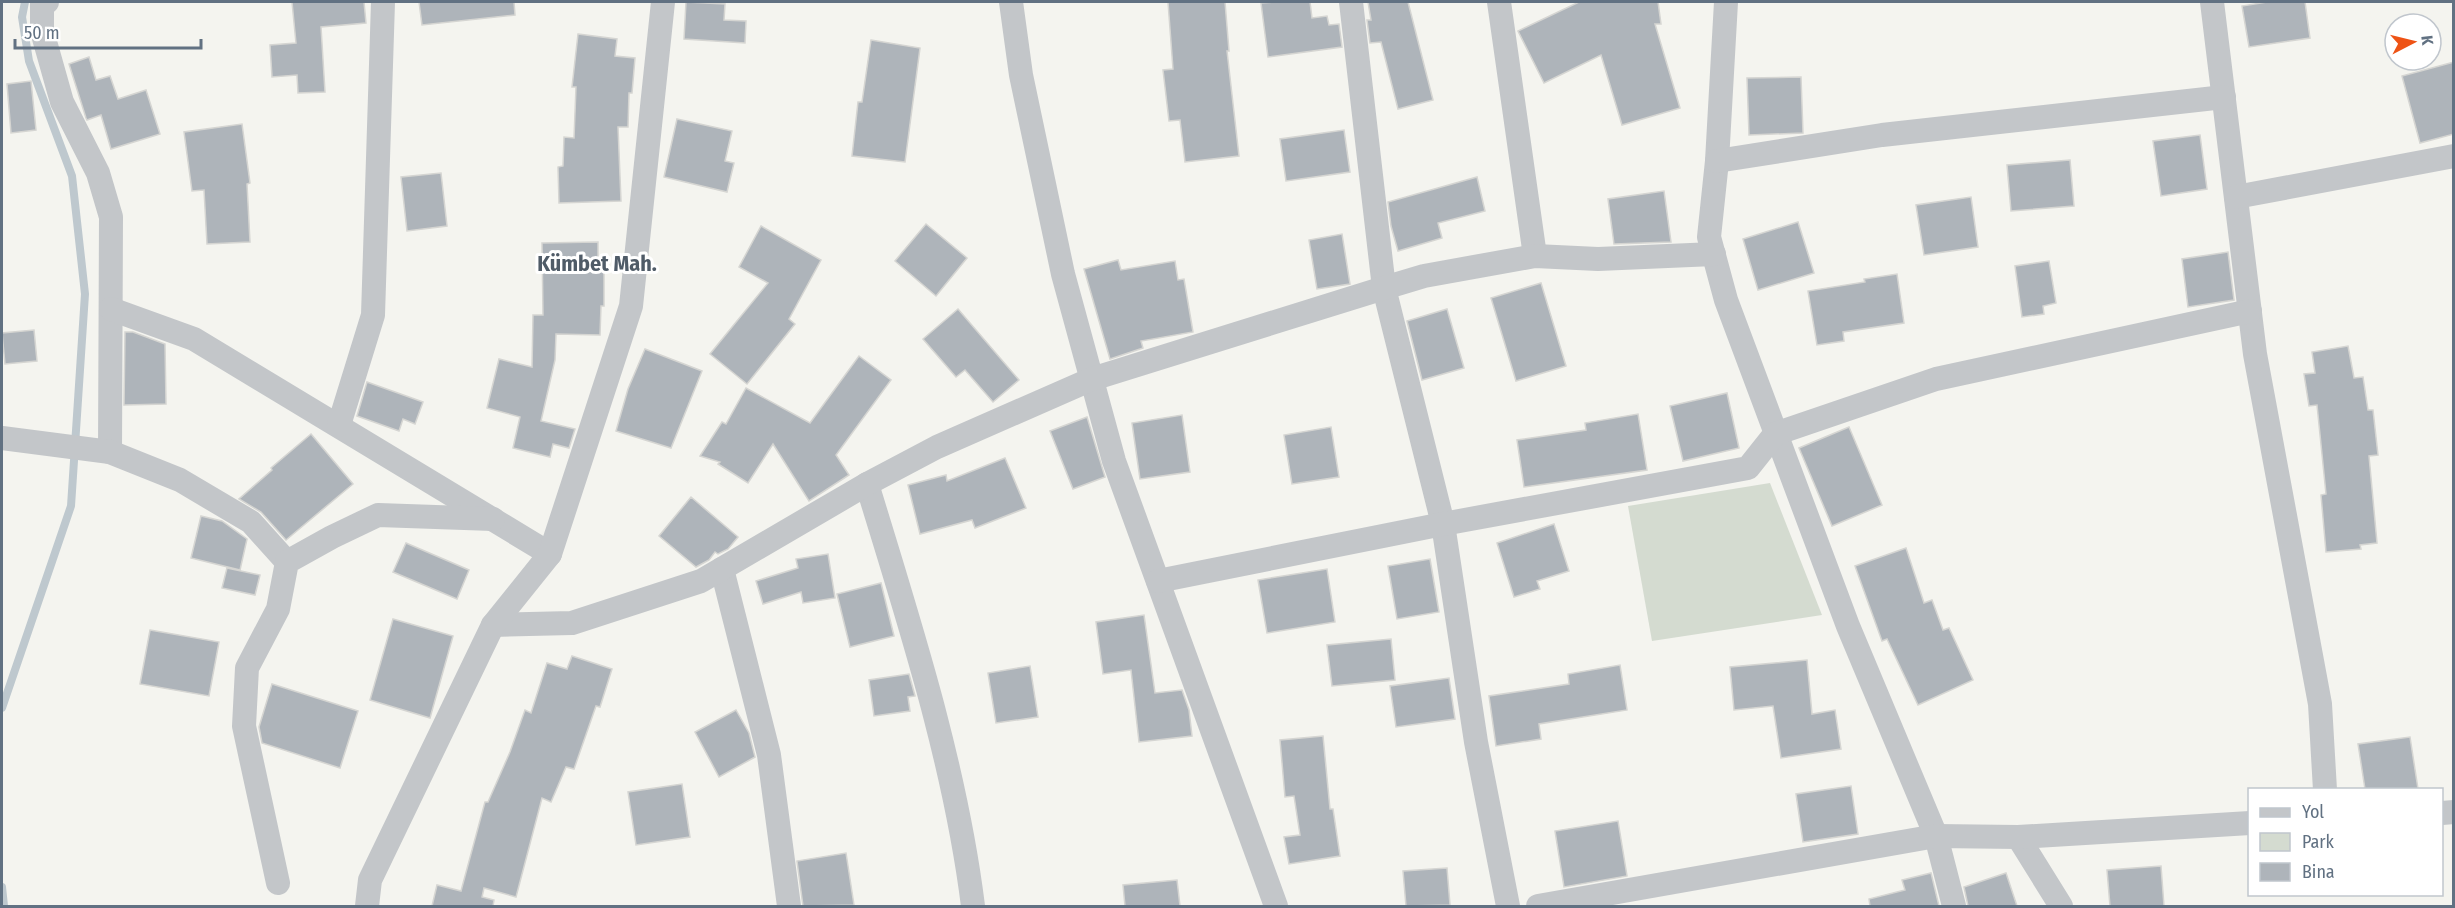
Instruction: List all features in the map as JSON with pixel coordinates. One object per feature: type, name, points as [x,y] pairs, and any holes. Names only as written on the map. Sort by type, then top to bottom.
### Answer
[{"type":"street","points":[[47,2],[42,3],[42,31],[62,102],[98,173],[111,217],[111,309],[101,451]]},
{"type":"street","points":[[339,425],[373,315],[383,2]]},
{"type":"street","points":[[367,906],[370,880],[493,625],[550,554],[631,306],[663,2]]},
{"type":"street","points":[[1011,2],[1021,75],[1063,274],[1114,461],[1276,906]]},
{"type":"street","points":[[1351,2],[1384,288],[1443,524],[1476,742],[1508,906]]},
{"type":"street","points":[[1499,2],[1535,256]]},
{"type":"street","points":[[1726,2],[1718,161],[1709,237],[1726,300],[1775,434],[1848,626],[1936,836],[1954,906]]},
{"type":"street","points":[[2212,2],[2255,354],[2320,704],[2325,788]]},
{"type":"street","points":[[1718,161],[1882,135],[2224,97]]},
{"type":"street","points":[[2236,197],[2454,156]]},
{"type":"street","points":[[493,625],[572,623],[701,581],[867,484],[938,447],[1092,379],[1384,288],[1424,276],[1535,256],[1598,259],[1714,254]]},
{"type":"street","points":[[111,309],[194,339],[550,554]]},
{"type":"street","points":[[1158,581],[1443,524],[1748,468],[1775,434],[1936,379],[2250,311]]},
{"type":"street","points":[[2,438],[101,451],[180,480],[251,522],[286,562]]},
{"type":"street","points":[[867,484],[917,649],[965,843],[973,906]]},
{"type":"street","points":[[286,562],[378,515],[493,519]]},
{"type":"street","points":[[279,883],[244,726],[247,668],[278,609],[286,562]]},
{"type":"street","points":[[722,569],[768,755],[789,906]]},
{"type":"street","points":[[1538,906],[1572,904],[1936,836],[2018,837],[2248,823]]},
{"type":"street","points":[[2018,837],[2061,906]]},
{"type":"green space","points":[[1770,483],[1822,615],[1652,641],[1628,506]]},
{"type":"building","points":[[292,2],[364,2],[366,23],[321,27],[325,92],[298,93],[297,75],[272,77],[270,45],[296,43]]},
{"type":"building","points":[[419,2],[514,2],[515,15],[422,25]]},
{"type":"building","points":[[686,2],[725,4],[724,20],[746,21],[745,43],[684,39]]},
{"type":"building","points":[[1168,2],[1225,2],[1229,51],[1227,51],[1239,156],[1185,162],[1180,120],[1169,121],[1163,70],[1173,69]]},
{"type":"building","points":[[1310,2],[1312,18],[1327,16],[1329,25],[1339,24],[1342,47],[1268,57],[1261,3]]},
{"type":"building","points":[[1368,2],[1408,2],[1433,100],[1398,109],[1381,42],[1370,43],[1367,20],[1371,20]]},
{"type":"building","points":[[1579,2],[1658,2],[1661,24],[1655,24],[1680,108],[1622,125],[1601,55],[1544,83],[1518,31]]},
{"type":"building","points":[[2267,2],[2305,2],[2310,38],[2249,47],[2242,6]]},
{"type":"building","points":[[578,34],[617,39],[615,56],[635,58],[632,93],[629,93],[628,127],[618,127],[621,201],[559,203],[558,167],[563,166],[564,137],[574,138],[576,87],[572,87]]},
{"type":"building","points":[[871,40],[920,48],[905,162],[852,156],[858,102],[862,102]]},
{"type":"building","points":[[89,57],[96,80],[110,76],[118,99],[146,90],[160,134],[111,149],[101,115],[87,120],[86,118],[69,64]]},
{"type":"building","points":[[2454,62],[2454,134],[2420,143],[2402,76],[2417,72],[2443,72],[2443,65]]},
{"type":"building","points":[[1801,77],[1803,133],[1749,135],[1747,78]]},
{"type":"building","points":[[31,81],[36,130],[11,133],[7,84]]},
{"type":"building","points":[[677,119],[732,131],[725,161],[734,163],[727,192],[664,177]]},
{"type":"building","points":[[242,124],[250,183],[247,184],[250,242],[207,244],[204,190],[192,191],[184,132]]},
{"type":"building","points":[[1344,130],[1350,172],[1286,181],[1280,139]]},
{"type":"building","points":[[2200,135],[2207,189],[2161,196],[2153,141]]},
{"type":"building","points":[[2070,160],[2074,206],[2011,211],[2007,165]]},
{"type":"building","points":[[441,173],[447,226],[407,231],[401,177]]},
{"type":"building","points":[[1477,177],[1485,211],[1438,223],[1442,238],[1398,251],[1391,226],[1388,202]]},
{"type":"building","points":[[1664,191],[1671,242],[1614,244],[1608,199]]},
{"type":"building","points":[[1971,197],[1978,247],[1924,255],[1916,205]]},
{"type":"building","points":[[1798,222],[1814,273],[1758,290],[1743,239]]},
{"type":"building","points":[[926,224],[967,258],[936,296],[895,261]]},
{"type":"building","points":[[761,226],[821,260],[789,319],[795,324],[747,384],[710,354],[768,283],[739,267]]},
{"type":"building","points":[[1342,234],[1350,284],[1317,289],[1309,240]]},
{"type":"building","points":[[598,242],[598,270],[604,270],[604,306],[601,306],[600,335],[556,334],[555,360],[541,421],[575,429],[569,448],[553,444],[550,457],[513,448],[520,417],[487,408],[499,359],[532,367],[533,315],[543,315],[542,243]]},
{"type":"building","points":[[2228,252],[2234,300],[2188,307],[2182,259]]},
{"type":"building","points":[[1118,260],[1121,270],[1175,261],[1178,280],[1184,279],[1193,332],[1141,341],[1143,348],[1110,359],[1084,269]]},
{"type":"building","points":[[2049,261],[2056,303],[2043,306],[2044,314],[2022,317],[2015,266]]},
{"type":"building","points":[[1897,274],[1904,323],[1843,332],[1844,341],[1817,345],[1808,291],[1865,282],[1864,279]]},
{"type":"building","points":[[1541,283],[1566,366],[1516,381],[1491,298]]},
{"type":"building","points":[[958,309],[1019,380],[993,402],[965,370],[956,377],[923,339]]},
{"type":"building","points":[[1447,309],[1464,368],[1422,380],[1407,321]]},
{"type":"building","points":[[34,330],[37,361],[5,364],[2,333]]},
{"type":"building","points":[[125,332],[133,332],[165,344],[166,404],[124,405]]},
{"type":"building","points":[[2348,346],[2354,378],[2363,377],[2368,410],[2373,410],[2378,455],[2369,456],[2377,543],[2360,545],[2361,549],[2326,552],[2321,495],[2326,494],[2317,405],[2309,406],[2304,374],[2315,373],[2312,352]]},
{"type":"building","points":[[645,349],[702,371],[671,448],[616,431],[628,389]]},
{"type":"building","points":[[859,356],[891,380],[836,455],[849,475],[809,501],[773,444],[748,483],[718,464],[720,462],[700,456],[722,422],[726,424],[746,388],[810,423]]},
{"type":"building","points":[[367,382],[423,402],[415,424],[403,419],[399,431],[357,416]]},
{"type":"building","points":[[1727,393],[1739,448],[1683,461],[1670,406]]},
{"type":"building","points":[[1638,414],[1647,470],[1524,487],[1517,440],[1586,430],[1585,423]]},
{"type":"building","points":[[1182,415],[1190,472],[1140,479],[1132,423]]},
{"type":"building","points":[[1087,417],[1105,477],[1073,489],[1050,431]]},
{"type":"building","points":[[1331,427],[1339,477],[1292,484],[1284,435]]},
{"type":"building","points":[[1849,427],[1882,505],[1832,526],[1799,448]]},
{"type":"building","points":[[311,434],[353,484],[286,540],[261,512],[239,499]]},
{"type":"building","points":[[1005,458],[1026,508],[975,528],[972,520],[920,534],[908,485],[946,475],[947,481]]},
{"type":"building","points":[[691,497],[738,537],[728,549],[718,554],[715,552],[709,560],[696,567],[659,536]]},
{"type":"building","points":[[201,516],[222,521],[247,539],[240,570],[191,558]]},
{"type":"building","points":[[1554,524],[1569,571],[1537,581],[1540,589],[1514,597],[1497,543]]},
{"type":"building","points":[[406,543],[469,570],[457,599],[393,572]]},
{"type":"building","points":[[1906,548],[1924,603],[1932,600],[1943,630],[1949,628],[1973,680],[1918,705],[1887,639],[1882,641],[1855,566]]},
{"type":"building","points":[[828,554],[835,598],[803,603],[801,592],[763,604],[756,581],[798,568],[796,559]]},
{"type":"building","points":[[1430,559],[1439,612],[1397,619],[1388,566]]},
{"type":"building","points":[[227,568],[260,575],[255,595],[222,588]]},
{"type":"building","points":[[1327,569],[1335,622],[1267,633],[1258,580]]},
{"type":"building","points":[[881,583],[894,636],[850,647],[837,594]]},
{"type":"building","points":[[1144,615],[1155,693],[1182,690],[1189,710],[1192,736],[1139,742],[1131,670],[1103,674],[1096,622]]},
{"type":"building","points":[[393,619],[453,636],[430,718],[370,700]]},
{"type":"building","points":[[150,630],[219,642],[209,696],[140,684]]},
{"type":"building","points":[[1391,639],[1395,680],[1332,686],[1327,645]]},
{"type":"building","points":[[572,656],[612,669],[600,707],[596,706],[574,769],[566,767],[551,802],[542,798],[516,897],[484,888],[482,897],[494,900],[493,906],[432,906],[437,885],[461,891],[485,802],[488,802],[510,752],[525,710],[531,713],[547,663],[567,669]]},
{"type":"building","points":[[1807,660],[1812,714],[1835,710],[1841,749],[1781,758],[1773,706],[1734,710],[1730,667]]},
{"type":"building","points":[[1620,665],[1627,710],[1539,724],[1541,739],[1496,746],[1489,696],[1569,684],[1568,674]]},
{"type":"building","points":[[1030,666],[1038,717],[996,723],[988,673]]},
{"type":"building","points":[[909,674],[915,696],[908,697],[910,711],[874,716],[869,680]]},
{"type":"building","points":[[1449,678],[1455,719],[1396,727],[1390,686]]},
{"type":"building","points":[[272,684],[358,711],[340,768],[262,743],[259,727]]},
{"type":"building","points":[[736,710],[749,733],[755,757],[719,777],[695,732]]},
{"type":"building","points":[[1323,736],[1330,809],[1333,809],[1340,856],[1289,864],[1284,837],[1300,835],[1294,796],[1285,797],[1280,740]]},
{"type":"building","points":[[2410,737],[2418,788],[2365,788],[2358,744]]},
{"type":"building","points":[[682,784],[690,837],[636,845],[628,792]]},
{"type":"building","points":[[1851,786],[1858,834],[1803,842],[1796,794]]},
{"type":"building","points":[[1618,821],[1627,876],[1564,887],[1555,831]]},
{"type":"building","points":[[846,853],[854,905],[803,906],[797,861]]},
{"type":"building","points":[[2161,866],[2164,906],[2110,906],[2107,870]]},
{"type":"building","points":[[1447,868],[1450,905],[1406,906],[1403,871]]},
{"type":"building","points":[[1931,873],[1939,906],[1870,906],[1869,899],[1905,890],[1902,880]]},
{"type":"building","points":[[2006,873],[2017,906],[1968,906],[1964,887]]},
{"type":"building","points":[[1177,880],[1180,906],[1125,906],[1123,885]]},
{"type":"waterway","points":[[2,708],[71,506],[85,294],[72,176],[29,61],[22,17],[25,2]]},
{"type":"waterway","points":[[2,887],[4,906]]},
{"type":"district","name":"Kümbet Mah.","points":[[597,263]]}]
